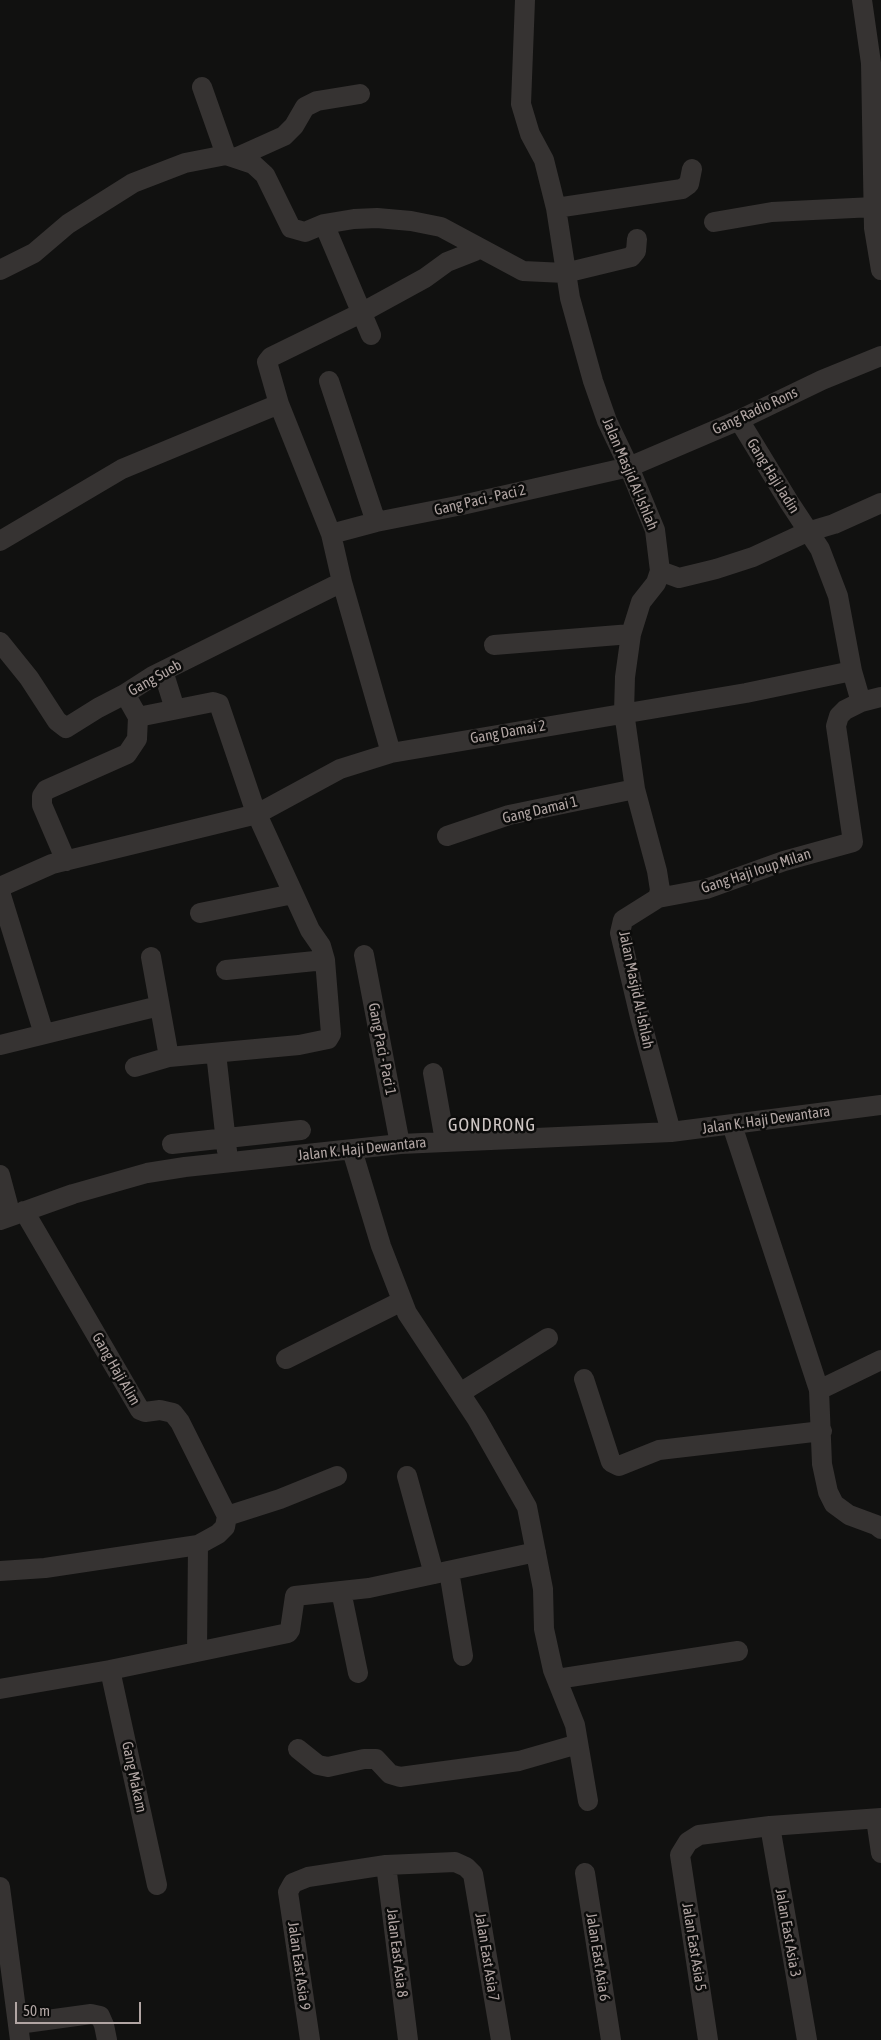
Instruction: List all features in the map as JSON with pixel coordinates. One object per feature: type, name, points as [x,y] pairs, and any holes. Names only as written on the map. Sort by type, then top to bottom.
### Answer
[{"type":"street","name":"Jalan Masjid Al-Ishlah","points":[[525,0],[521,104],[530,134],[544,160],[556,208],[570,298],[593,381],[607,421],[629,467],[654,530],[660,571]]},
{"type":"street","points":[[862,0],[871,63],[874,228],[881,270]]},
{"type":"street","points":[[202,88],[231,157],[253,164],[265,175],[291,228],[305,232],[324,224],[354,219],[377,218],[441,226],[523,271],[565,273],[631,256],[636,251],[638,239]]},
{"type":"street","points":[[0,270],[34,253],[68,224],[133,183],[185,163],[231,157],[284,136],[294,126],[305,107],[317,101],[360,94]]},
{"type":"street","points":[[556,208],[682,189],[689,184],[692,169]]},
{"type":"street","points":[[714,222],[772,212],[874,208]]},
{"type":"street","points":[[324,224],[371,335]]},
{"type":"street","points":[[391,753],[342,582],[331,534],[322,506],[279,404],[267,362],[272,357],[361,313],[425,278],[448,262],[475,251]]},
{"type":"street","name":"Gang Radio Rons","points":[[629,467],[739,420],[822,380],[881,356]]},
{"type":"street","points":[[329,381],[376,522]]},
{"type":"street","points":[[0,541],[122,469],[279,404]]},
{"type":"street","name":"Gang Haji Jadin","points":[[739,420],[820,549],[838,596],[852,671],[861,702]]},
{"type":"street","name":"Gang Paci - Paci 2","points":[[331,534],[376,522],[462,505],[629,467]]},
{"type":"street","points":[[658,898],[660,890],[657,871],[635,789],[624,712],[625,676],[631,634],[641,602],[656,583],[660,571],[679,578],[695,576],[753,558],[808,532],[834,524],[881,503]]},
{"type":"street","name":"Gang Sueb","points":[[0,642],[29,678],[57,721],[66,728],[163,671],[342,582]]},
{"type":"street","points":[[494,645],[631,634]]},
{"type":"street","points":[[163,671],[175,709]]},
{"type":"street","name":"Gang Damai 2","points":[[0,887],[52,864],[257,814],[340,769],[391,753],[624,712],[746,693],[852,671]]},
{"type":"street","points":[[66,861],[42,804],[42,796],[46,790],[127,754],[136,739],[138,717],[126,694]]},
{"type":"street","points":[[861,702],[881,698]]},
{"type":"street","points":[[135,1067],[169,1057],[299,1045],[328,1039],[330,1034],[325,960],[321,946],[310,930],[257,814],[232,748],[219,704],[213,702],[138,717]]},
{"type":"street","name":"Gang Haji Ioup Milan","points":[[658,898],[706,889],[784,861],[853,842],[836,726],[839,716],[845,710],[861,702]]},
{"type":"street","name":"Gang Damai 1","points":[[447,836],[509,815],[635,789]]},
{"type":"street","points":[[0,892],[44,1034]]},
{"type":"street","points":[[200,913],[293,894]]},
{"type":"street","name":"Jalan Masjid Al-Ishlah","points":[[658,898],[623,920],[620,932],[640,1017],[671,1132]]},
{"type":"street","name":"Gang Paci - Paci 1","points":[[364,954],[400,1144]]},
{"type":"street","points":[[151,957],[169,1057]]},
{"type":"street","points":[[226,970],[325,960]]},
{"type":"street","points":[[0,1045],[160,1006]]},
{"type":"street","points":[[216,1053],[228,1162]]},
{"type":"street","points":[[433,1073],[445,1141]]},
{"type":"street","name":"Jalan K. Haji Dewantara","points":[[12,1216],[73,1194],[147,1174],[228,1162],[400,1144],[671,1132],[881,1105]]},
{"type":"street","points":[[732,1125],[819,1390],[822,1464],[828,1492],[834,1504],[849,1515],[876,1525],[881,1529]]},
{"type":"street","points":[[172,1144],[301,1130]]},
{"type":"street","points":[[352,1150],[381,1246],[407,1313],[477,1419],[527,1507],[543,1589],[544,1629],[557,1680],[575,1725],[588,1801]]},
{"type":"street","points":[[0,1175],[12,1216]]},
{"type":"street","name":"Gang Haji Alim","points":[[12,1216],[140,1410],[145,1412],[160,1410],[173,1413],[180,1422],[227,1516]]},
{"type":"street","points":[[286,1359],[402,1301]]},
{"type":"street","points":[[460,1393],[548,1338]]},
{"type":"street","points":[[819,1390],[881,1360]]},
{"type":"street","points":[[584,1379],[611,1462],[619,1466],[659,1450],[822,1431]]},
{"type":"street","points":[[0,1570],[45,1568],[198,1545],[218,1534],[225,1527],[227,1516],[280,1499],[338,1476]]},
{"type":"street","points":[[407,1476],[442,1572],[463,1656]]},
{"type":"street","points":[[196,1652],[198,1545]]},
{"type":"street","points":[[0,1689],[110,1670],[288,1633],[294,1596],[368,1588],[536,1552]]},
{"type":"street","points":[[341,1592],[358,1673]]},
{"type":"street","points":[[557,1680],[738,1651]]},
{"type":"street","name":"Gang Makam","points":[[110,1670],[157,1885]]},
{"type":"street","points":[[298,1749],[318,1765],[328,1767],[376,1758],[390,1774],[400,1777],[519,1762],[578,1744]]},
{"type":"street","points":[[770,1826],[878,1818],[881,1853]]},
{"type":"street","name":"Jalan East Asia 5","points":[[708,2040],[680,1855],[688,1842],[699,1835],[770,1826]]},
{"type":"street","name":"Jalan East Asia 3","points":[[770,1826],[807,2040]]},
{"type":"street","name":"Jalan East Asia 7","points":[[386,1865],[455,1862],[473,1874],[501,2040]]},
{"type":"street","name":"Jalan East Asia 9","points":[[310,2040],[288,1892],[293,1882],[308,1877],[386,1865]]},
{"type":"street","name":"Jalan East Asia 8","points":[[386,1865],[408,2040]]},
{"type":"street","name":"Jalan East Asia 6","points":[[585,1873],[611,2040]]},
{"type":"street","points":[[0,1887],[19,2032],[91,2014],[100,2016],[107,2040]]},
{"type":"district","name":"GONDRONG","points":[[492,1125]]}]
